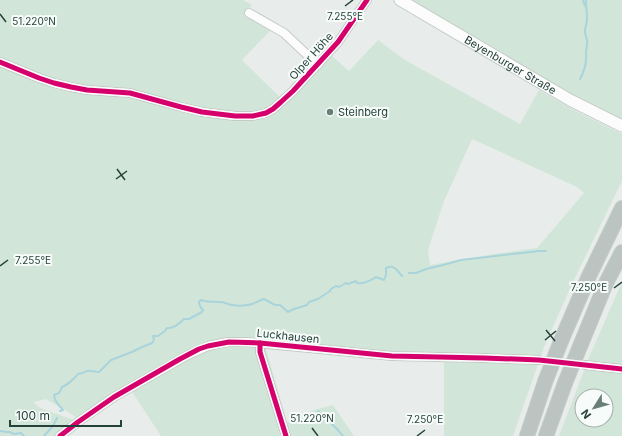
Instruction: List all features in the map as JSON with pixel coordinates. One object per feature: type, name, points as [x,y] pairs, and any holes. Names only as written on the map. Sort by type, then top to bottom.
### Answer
[{"type":"highway","points":[[527,436],[561,340],[589,276],[622,208]]},
{"type":"highway","points":[[546,436],[565,383],[606,283],[622,252]]},
{"type":"main road","name":"Beyenburger Straße","points":[[400,0],[570,100],[622,126]]},
{"type":"street","name":"Olper Höhe","points":[[0,62],[54,83],[71,87],[87,90],[130,93],[181,108],[202,112],[235,116],[260,115],[273,109],[318,65],[338,42],[367,0]]},
{"type":"street","name":"Olper Höhe","points":[[249,13],[284,33],[318,65]]},
{"type":"street","name":"Luckhausen","points":[[60,436],[114,397],[175,362],[199,350],[216,344],[229,342],[260,343],[392,356],[539,360]]},
{"type":"street","points":[[260,343],[260,352],[286,436]]},
{"type":"street","points":[[585,365],[622,369]]},
{"type":"green space","points":[[0,0],[243,0],[252,5],[247,11],[271,30],[242,60],[286,103],[332,56],[349,71],[378,40],[405,60],[520,124],[539,90],[576,111],[622,134],[622,181],[573,282],[544,347],[513,436],[444,436],[444,359],[394,360],[368,356],[266,349],[287,422],[314,410],[333,405],[354,436],[161,436],[127,384],[76,417],[46,399],[34,402],[40,408],[74,420],[55,436],[0,436]],"holes":[[[472,139],[577,187],[584,193],[537,248],[430,265],[428,250],[444,201]]]},
{"type":"green space","points":[[407,0],[622,0],[622,121],[521,67]]},
{"type":"green space","points":[[622,282],[622,436],[559,436],[574,397],[574,428],[614,428],[614,388],[577,388]]},
{"type":"waterway","points":[[583,0],[585,6]]},
{"type":"waterway","points":[[580,79],[586,60],[586,0]]},
{"type":"waterway","points":[[409,273],[416,273],[461,260],[546,251]]},
{"type":"waterway","points":[[60,411],[63,410],[56,401],[54,395],[59,393],[62,387],[78,374],[88,371],[99,372],[111,360],[152,343],[154,340],[153,336],[158,336],[167,328],[174,327],[184,319],[189,319],[202,312],[203,310],[199,303],[201,300],[240,306],[264,299],[275,305],[280,305],[288,312],[307,305],[309,302],[318,299],[336,286],[339,287],[346,283],[348,284],[356,281],[357,283],[365,283],[376,277],[384,280],[386,268],[389,267],[394,267],[402,276]]},
{"type":"waterway","points":[[318,411],[343,436]]},
{"type":"waterway","points":[[44,436],[53,426],[57,418]]},
{"type":"waterway","points":[[0,431],[14,434],[21,433],[24,436]]},
{"type":"tunnel","points":[[539,360],[576,364]]},
{"type":"cycle path","points":[[0,62],[39,78],[71,87],[87,90],[130,93],[202,112],[235,116],[253,116],[266,113],[273,109],[293,91],[338,42],[367,0]]},
{"type":"cycle path","points":[[60,436],[114,397],[180,359],[199,349],[229,342],[260,343],[392,356],[539,360],[622,369]]},
{"type":"cycle path","points":[[260,343],[260,352],[286,436]]},
{"type":"place","name":"Steinberg","points":[[330,112]]}]
